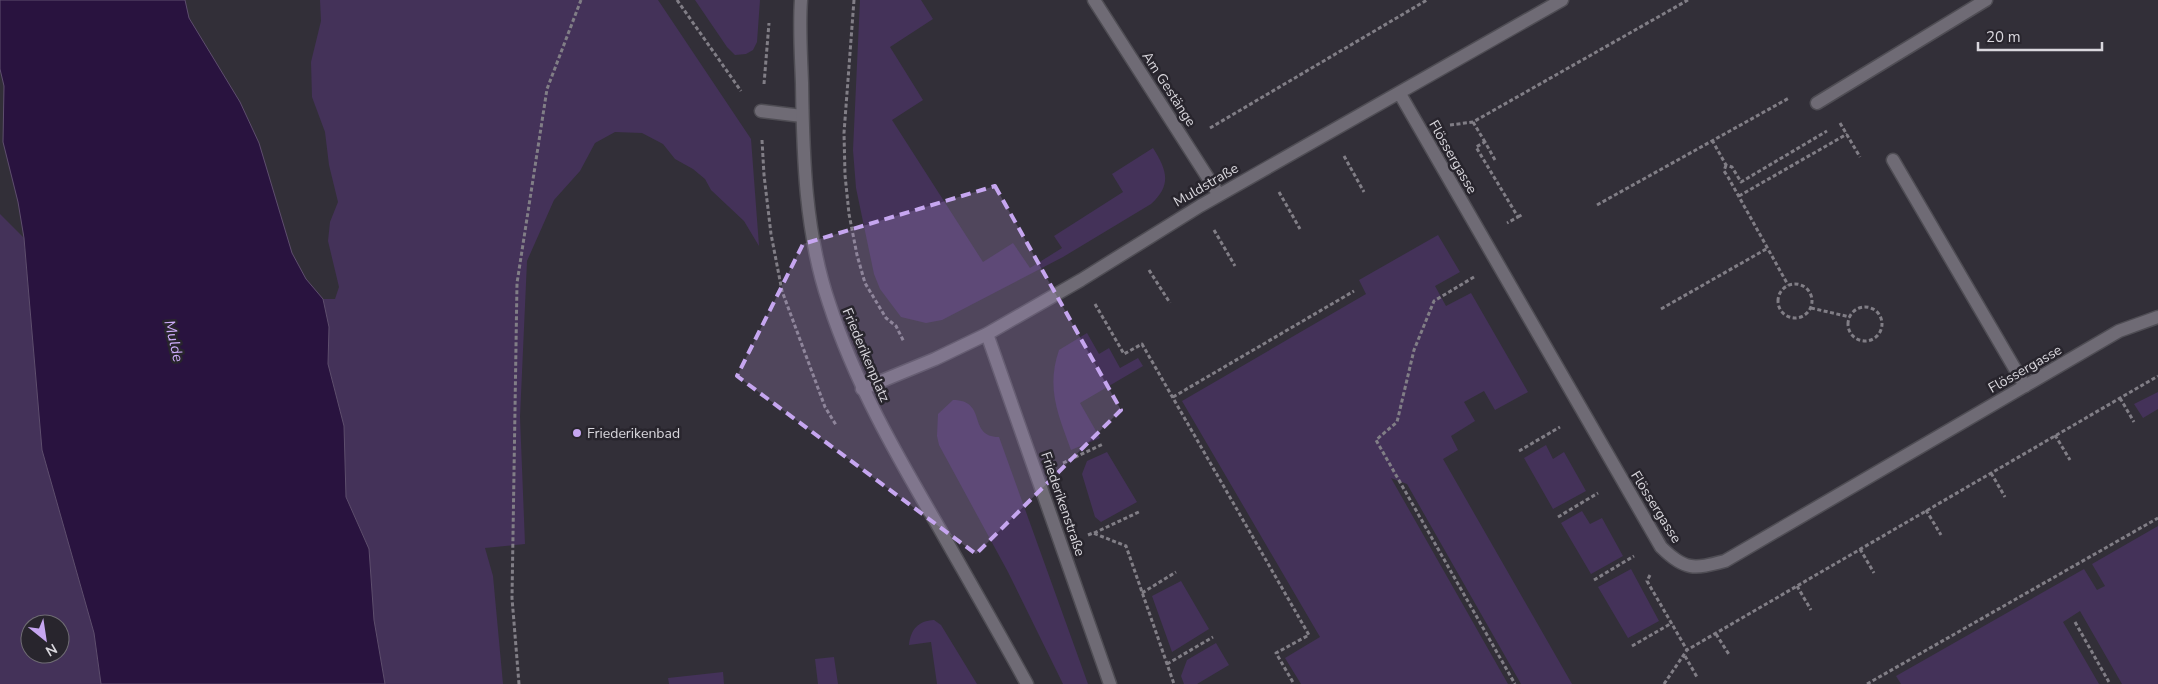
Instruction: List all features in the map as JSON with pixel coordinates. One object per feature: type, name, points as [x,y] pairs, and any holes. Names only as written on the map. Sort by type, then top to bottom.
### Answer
[{"type":"street","name":"Friederikenplatz","points":[[802,0],[802,116],[811,226],[819,271],[840,338],[862,390],[1027,684]]},
{"type":"street","name":"Am Gestänge","points":[[1094,0],[1219,195]]},
{"type":"street","name":"Muldstraße","points":[[862,390],[915,368],[987,334],[1082,280],[1200,206],[1400,94],[1562,0]]},
{"type":"street","points":[[1817,103],[1986,0]]},
{"type":"street","name":"Flössergasse","points":[[1400,94],[1659,545],[1677,563],[1700,568],[1725,561],[2119,331],[2158,317]]},
{"type":"street","points":[[761,111],[802,116]]},
{"type":"street","points":[[1893,160],[2025,386]]},
{"type":"street","name":"Friederikenstraße","points":[[987,334],[1038,474],[1110,684]]},
{"type":"path","points":[[519,684],[512,598],[517,283],[548,89],[581,0]]},
{"type":"path","points":[[677,0],[738,88],[761,111]]},
{"type":"path","points":[[854,0],[844,133],[845,174],[849,214],[865,283],[886,318],[896,326],[915,368]]},
{"type":"path","points":[[1186,142],[1427,0]]},
{"type":"path","points":[[1420,128],[1473,122],[1688,0]]},
{"type":"path","points":[[1597,205],[1808,87],[1827,120],[1840,123],[1860,157]]},
{"type":"path","points":[[1473,122],[1495,160]]},
{"type":"path","points":[[1712,140],[1726,165],[1732,167],[1741,182],[1840,123]]},
{"type":"path","points":[[1330,133],[1364,192]]},
{"type":"path","points":[[1738,196],[1847,134]]},
{"type":"path","points":[[1485,142],[1476,147],[1518,217]]},
{"type":"path","points":[[1726,165],[1724,170],[1788,285]]},
{"type":"path","points":[[1266,168],[1300,228]]},
{"type":"path","points":[[1200,206],[1235,266]]},
{"type":"path","points":[[1482,238],[1523,214]]},
{"type":"path","points":[[1134,246],[1170,303]]},
{"type":"path","points":[[1661,309],[1768,248]]},
{"type":"path","points":[[1498,264],[1434,301],[1414,350],[1397,422],[1376,440],[1515,684]]},
{"type":"path","points":[[1082,280],[1124,354],[1142,344],[1309,634],[1276,653],[1294,684]]},
{"type":"path","points":[[1799,284],[1809,291],[1812,302],[1811,308],[1802,316],[1792,318],[1779,308],[1778,297],[1788,285],[1799,284]]},
{"type":"path","points":[[1172,397],[1354,292]]},
{"type":"path","points":[[1869,307],[1878,313],[1882,324],[1881,330],[1878,335],[1869,340],[1858,339],[1850,332],[1848,327],[1850,317],[1858,309],[1869,307]]},
{"type":"path","points":[[1811,308],[1850,317]]},
{"type":"path","points":[[1664,684],[1685,656],[1687,650],[2158,376]]},
{"type":"path","points":[[2120,398],[2134,422]]},
{"type":"path","points":[[1520,451],[1584,414]]},
{"type":"path","points":[[2055,435],[2070,460]]},
{"type":"path","points":[[1038,474],[1103,444]]},
{"type":"path","points":[[1991,473],[2005,497]]},
{"type":"path","points":[[1558,517],[1622,480]]},
{"type":"path","points":[[1926,510],[1940,535]]},
{"type":"path","points":[[1063,548],[1141,511]]},
{"type":"path","points":[[1867,684],[2158,518]]},
{"type":"path","points":[[1093,533],[1126,546],[1174,684]]},
{"type":"path","points":[[1594,580],[1659,545]]},
{"type":"path","points":[[1659,545],[1647,581],[1687,650]]},
{"type":"path","points":[[1860,549],[1874,573]]},
{"type":"path","points":[[1142,593],[1176,572]]},
{"type":"path","points":[[1797,586],[1811,610]]},
{"type":"path","points":[[2075,622],[2110,684]]},
{"type":"path","points":[[1632,646],[1672,623]]},
{"type":"path","points":[[1716,634],[1730,656]]},
{"type":"path","points":[[1168,664],[1213,637]]},
{"type":"path","points":[[1685,656],[1697,676]]},
{"type":"highlighted area","points":[[995,186],[1121,410],[976,554],[737,376],[803,244]]},
{"type":"shaded area","points":[[320,0],[658,0],[751,139],[759,246],[744,221],[711,190],[705,179],[693,169],[675,159],[663,144],[642,133],[615,132],[595,143],[580,171],[554,200],[527,261],[520,417],[525,544],[485,548],[493,576],[503,684],[385,684],[374,620],[369,549],[346,497],[344,426],[328,364],[329,327],[323,299],[335,299],[339,287],[328,241],[330,222],[338,202],[329,165],[325,132],[312,97],[311,62],[321,21]]},
{"type":"shaded area","points":[[695,0],[760,0],[757,42],[753,50],[746,54],[735,55],[727,47]]},
{"type":"shaded area","points":[[860,0],[921,0],[933,19],[890,47],[923,100],[892,120],[983,262],[1013,243],[1030,268],[1062,248],[1054,236],[1123,192],[1112,174],[1153,148],[1162,163],[1165,177],[1165,184],[1158,197],[1151,204],[1063,257],[942,320],[926,323],[901,317],[880,289],[874,274],[856,188],[853,150]]},
{"type":"shaded area","points":[[0,214],[24,238],[42,450],[94,633],[101,684],[0,684]]},
{"type":"shaded area","points":[[1438,235],[1460,272],[1435,286],[1446,306],[1471,293],[1528,392],[1495,410],[1484,391],[1464,402],[1475,421],[1451,436],[1458,450],[1443,459],[1572,684],[1521,684],[1407,484],[1391,478],[1508,684],[1301,684],[1285,658],[1320,637],[1182,401],[1366,294],[1359,280]]},
{"type":"shaded area","points":[[1087,333],[1099,354],[1109,348],[1120,368],[1138,358],[1143,366],[1080,403],[1100,438],[1071,450],[1055,401],[1055,364],[1059,350]]},
{"type":"shaded area","points":[[2158,392],[2158,409],[2143,418],[2134,404]]},
{"type":"shaded area","points":[[953,400],[964,402],[970,406],[983,431],[989,435],[999,437],[1088,684],[1063,684],[1008,572],[939,445],[937,436],[938,414]]},
{"type":"shaded area","points":[[1546,445],[1553,459],[1564,452],[1586,491],[1553,509],[1524,458]]},
{"type":"shaded area","points":[[1107,452],[1137,502],[1101,522],[1095,517],[1082,474],[1087,461]]},
{"type":"shaded area","points":[[1582,511],[1590,524],[1602,518],[1623,556],[1591,574],[1561,523]]},
{"type":"shaded area","points":[[2158,526],[2158,684],[2122,684],[2080,611],[2063,622],[2099,684],[1901,684],[1896,676],[2084,569],[2097,590],[2105,586],[2092,564]]},
{"type":"shaded area","points":[[1631,569],[1659,621],[1628,638],[1598,587]]},
{"type":"shaded area","points":[[1181,581],[1209,629],[1172,652],[1152,596]]},
{"type":"shaded area","points":[[934,620],[941,625],[977,684],[937,684],[931,642],[909,645],[911,634],[916,627],[924,622]]},
{"type":"shaded area","points":[[1216,643],[1229,665],[1197,684],[1184,684],[1181,676],[1187,660]]},
{"type":"shaded area","points":[[834,657],[838,684],[818,684],[815,659]]},
{"type":"shaded area","points":[[723,672],[724,684],[669,684],[668,678]]},
{"type":"water","name":"Mulde","points":[[0,0],[185,0],[189,18],[240,102],[259,143],[292,253],[306,279],[323,299],[329,327],[328,364],[344,426],[346,497],[369,549],[374,620],[385,684],[101,684],[94,633],[42,450],[24,238],[18,202],[3,142],[4,86],[0,69]]},
{"type":"place","name":"Friederikenbad","points":[[577,433]]}]
